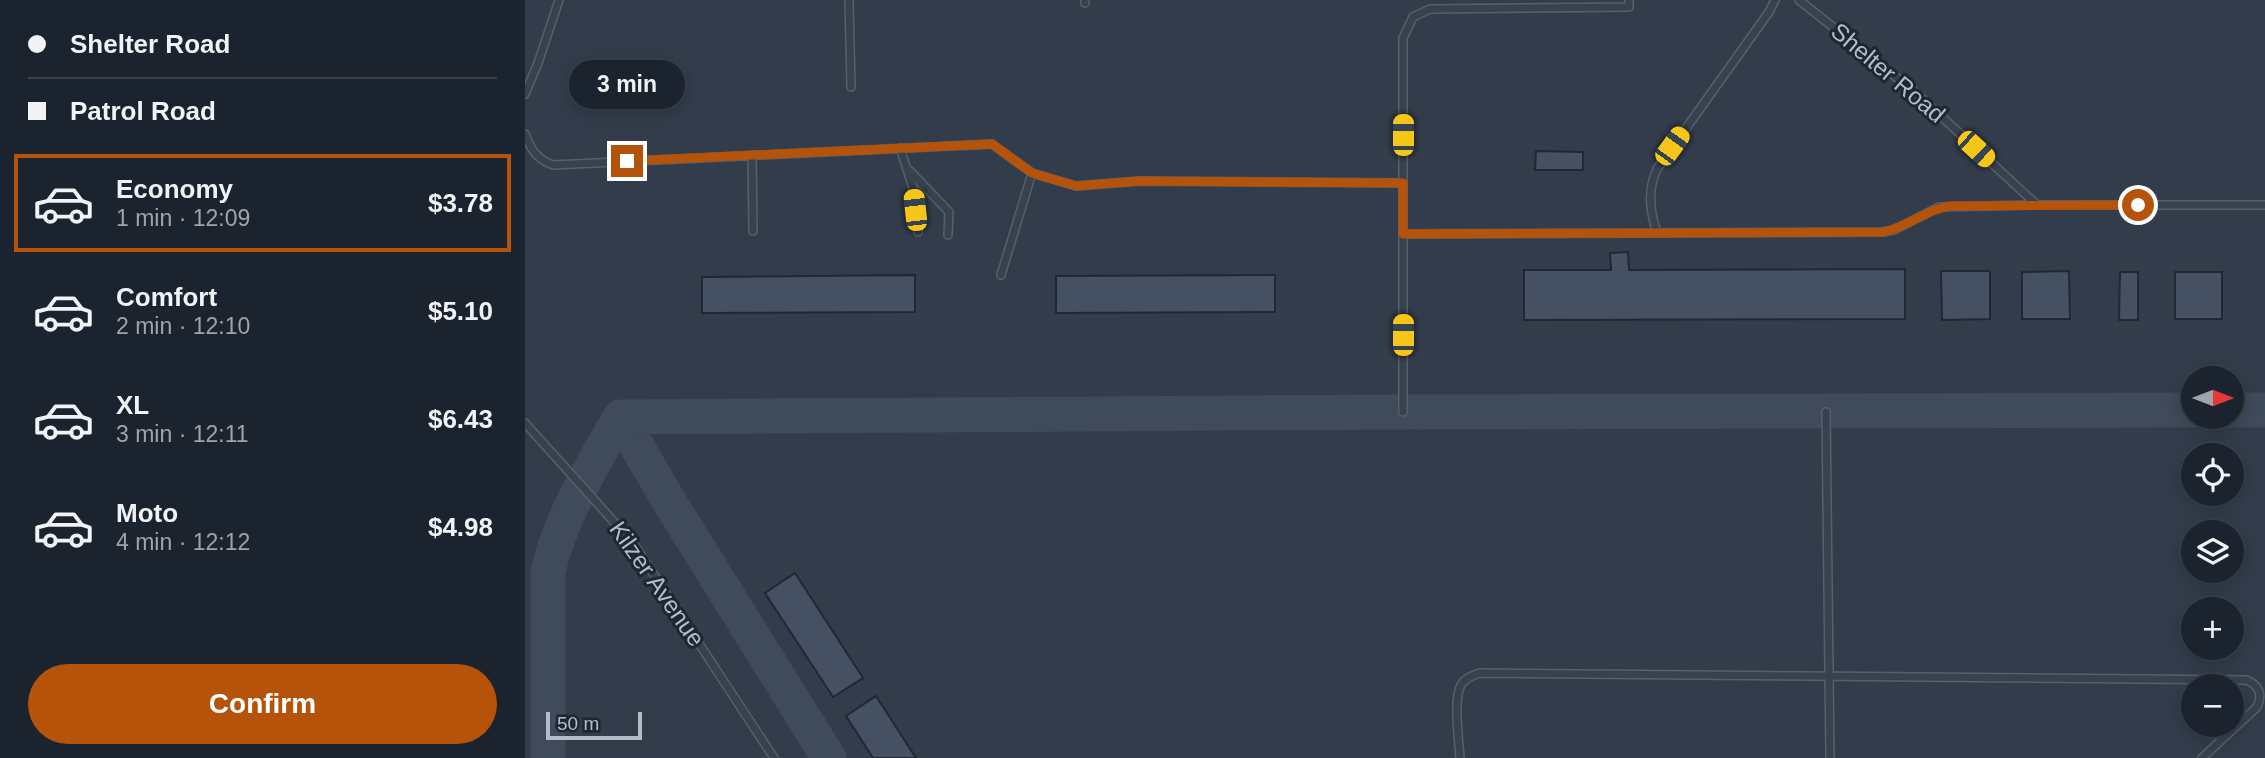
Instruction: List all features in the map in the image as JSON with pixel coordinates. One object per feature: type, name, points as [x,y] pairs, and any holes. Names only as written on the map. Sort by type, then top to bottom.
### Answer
[{"type":"lane","points":[[525,94],[559,0]]},
{"type":"lane","points":[[849,0],[851,87]]},
{"type":"lane","points":[[1403,412],[1403,38],[1413,17],[1430,9],[1629,8],[1629,0]]},
{"type":"lane","points":[[1657,233],[1650,204],[1652,179],[1657,169],[1775,0]]},
{"type":"lane","name":"Shelter Road","points":[[1799,0],[1916,93],[2037,205]]},
{"type":"lane","points":[[525,134],[536,156],[553,164],[992,144],[1032,173],[1076,186],[1139,181],[1403,183]]},
{"type":"lane","points":[[900,148],[913,188],[918,232]]},
{"type":"lane","points":[[752,155],[753,231]]},
{"type":"lane","points":[[908,169],[949,212],[948,235]]},
{"type":"lane","points":[[1001,275],[1032,173]]},
{"type":"lane","points":[[1403,234],[1883,232],[1894,230],[1940,207],[2265,205]]},
{"type":"lane","points":[[1826,412],[1831,758]]},
{"type":"lane","name":"Kilzer Avenue","points":[[525,423],[633,543],[774,758]]},
{"type":"lane","points":[[1460,758],[1458,694],[1464,682],[1479,673],[2246,680],[2254,683],[2259,688],[2257,706],[2202,758]]},
{"type":"shaded area","points":[[525,0],[2265,0],[2265,758],[525,758]]},
{"type":"building","points":[[1536,151],[1583,152],[1583,170],[1535,170]]},
{"type":"building","points":[[1628,252],[1629,270],[1905,269],[1905,319],[1524,320],[1524,270],[1611,270],[1610,253]]},
{"type":"building","points":[[1941,271],[1990,271],[1990,319],[1942,320]]},
{"type":"building","points":[[2069,271],[2070,319],[2022,319],[2022,272]]},
{"type":"building","points":[[2120,272],[2138,272],[2138,320],[2119,320]]},
{"type":"building","points":[[2175,272],[2222,272],[2222,319],[2175,319]]},
{"type":"building","points":[[915,275],[915,312],[702,313],[702,277]]},
{"type":"building","points":[[1275,275],[1275,312],[1056,313],[1056,276]]},
{"type":"building","points":[[795,573],[863,678],[833,697],[765,593]]},
{"type":"building","points":[[876,696],[916,758],[873,758],[846,716]]},
{"type":"taxiway","points":[[620,417],[2181,410]]},
{"type":"taxiway","points":[[2244,410],[2265,410]]},
{"type":"taxiway","points":[[620,417],[670,503],[829,758]]},
{"type":"taxiway","points":[[548,758],[548,571],[569,511],[620,417]]},
{"type":"route","points":[[627,161],[992,144],[1032,173],[1076,186],[1139,181],[1403,183],[1403,234],[1883,232],[1894,230],[1940,207],[2138,205]]}]
